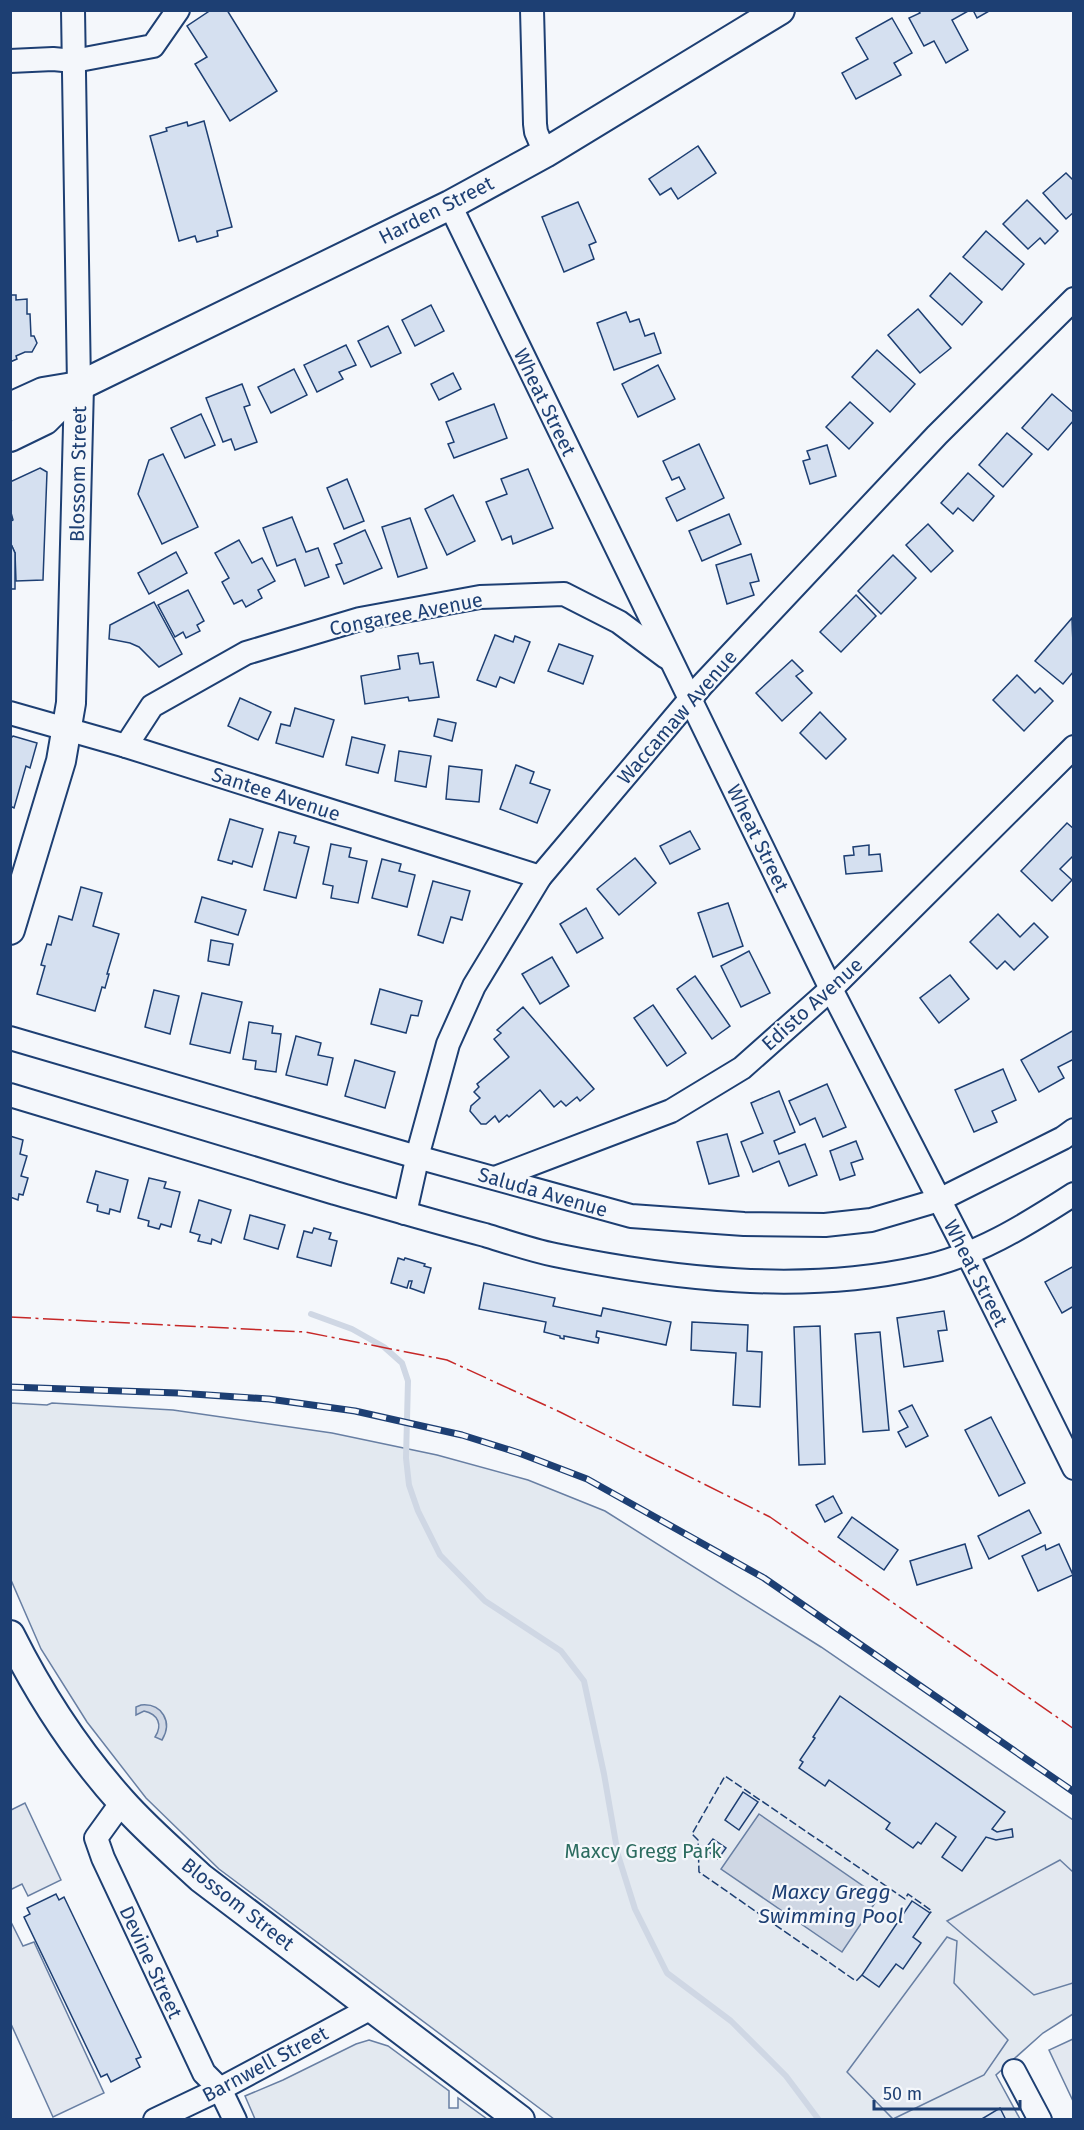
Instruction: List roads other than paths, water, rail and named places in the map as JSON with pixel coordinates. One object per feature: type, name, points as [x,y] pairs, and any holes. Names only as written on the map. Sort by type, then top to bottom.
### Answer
[{"type":"main road","name":"Harden Street","points":[[10,407],[43,392],[79,386],[450,205],[545,153],[780,10]]},
{"type":"main road","name":"Harden Street","points":[[10,437],[45,420],[79,386]]},
{"type":"main road","name":"Blossom Street","points":[[10,930],[61,760],[67,730],[73,664],[79,386]]},
{"type":"main road","name":"Blossom Street","points":[[10,1635],[30,1674],[88,1761],[122,1802],[155,1836],[201,1878],[520,2120]]},
{"type":"street","name":"Blossom Street","points":[[73,10],[79,386]]},
{"type":"street","points":[[10,61],[53,59],[74,61],[153,46],[178,10]]},
{"type":"street","points":[[532,10],[536,132],[545,153]]},
{"type":"street","name":"Wheat Street","points":[[450,205],[831,989],[1074,1468]]},
{"type":"street","name":"Waccamaw Avenue","points":[[405,1213],[417,1157],[448,1044],[474,986],[540,877],[702,685],[937,435],[1074,299]]},
{"type":"street","name":"Congaree Avenue","points":[[126,746],[152,706],[246,653],[360,619],[480,597],[564,594],[619,622],[669,659]]},
{"type":"street","name":"Santee Avenue","points":[[10,713],[126,746],[540,877]]},
{"type":"street","name":"Edisto Avenue","points":[[495,1178],[670,1111],[742,1068],[831,989],[1074,747]]},
{"type":"street","name":"Saluda Avenue","points":[[10,1038],[417,1157],[631,1216],[744,1224],[825,1225],[871,1220],[939,1200],[1063,1138],[1074,1130]]},
{"type":"street","points":[[10,1095],[405,1213],[554,1254],[651,1271],[723,1279],[798,1282],[859,1278],[920,1268],[967,1254],[1012,1232],[1074,1194]]},
{"type":"street","name":"Devine Street","points":[[122,1802],[96,1838],[104,1862],[204,2073],[220,2089],[236,2120]]},
{"type":"street","name":"Barnwell Street","points":[[155,2120],[220,2089],[373,2007]]},
{"type":"street","points":[[1014,2071],[1040,2120]]},
{"type":"water","points":[[141,1705],[155,1707],[164,1715],[166,1727],[162,1740],[155,1737],[159,1728],[156,1717],[144,1711],[136,1715],[136,1707]]},
{"type":"water","name":"Maxcy Gregg Swimming Pool","points":[[759,1814],[879,1897],[842,1952],[721,1869]]},
{"type":"waterway","points":[[311,1314],[352,1329],[384,1347],[402,1363],[408,1381],[406,1458],[409,1485],[418,1511],[440,1555],[485,1601],[561,1651],[584,1681],[618,1855],[635,1909],[667,1973],[731,2021],[786,2076],[819,2120]]},
{"type":"railway","points":[[10,1387],[269,1399],[355,1411],[462,1435],[519,1453],[587,1479],[764,1578],[1074,1792]]},
{"type":"park label","name":"Maxcy Gregg Park","points":[[643,1851]]}]
